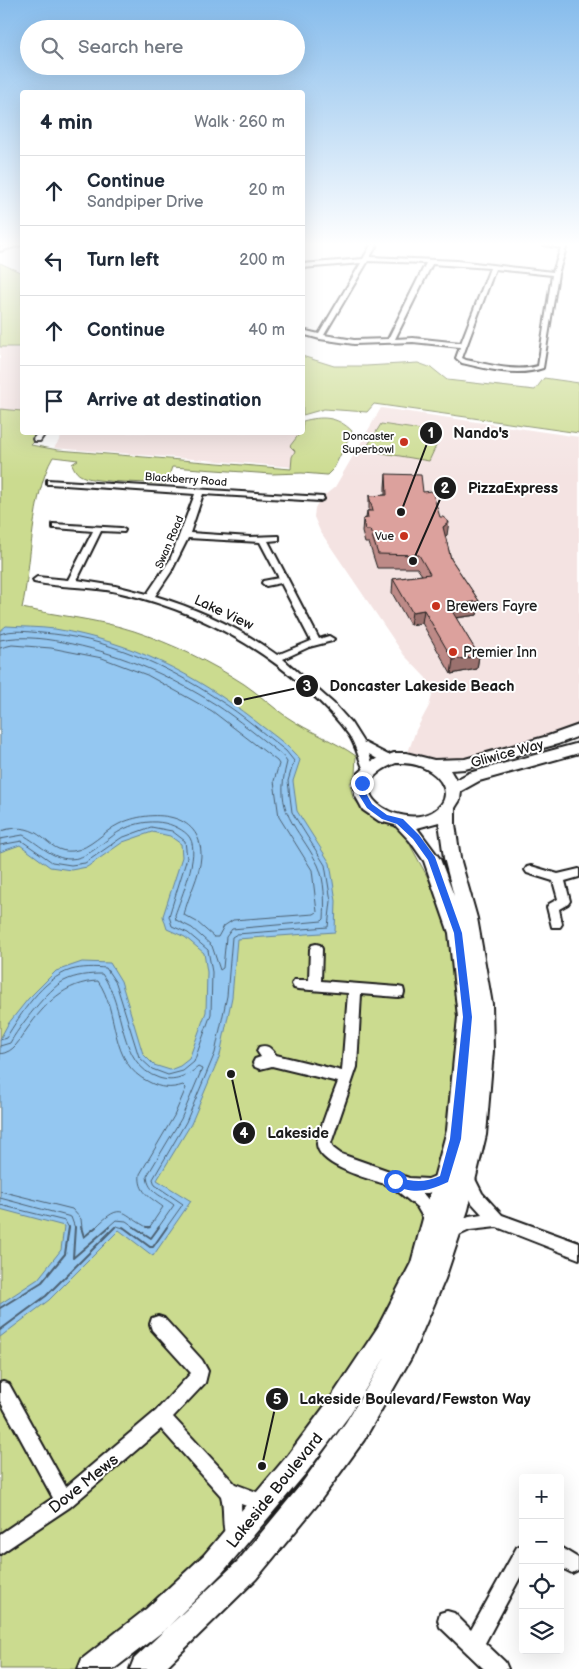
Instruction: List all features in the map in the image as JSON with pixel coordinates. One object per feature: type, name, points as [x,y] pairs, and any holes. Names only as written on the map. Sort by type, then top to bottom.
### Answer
[{"type":"street","points":[[320,336],[328,323]]},
{"type":"street","points":[[391,340],[399,323]]},
{"type":"street","points":[[472,323],[459,358],[460,360],[532,370],[541,367],[548,323]]},
{"type":"street","points":[[305,333],[354,342],[413,340],[464,345]]},
{"type":"street","points":[[37,439],[40,435]]},
{"type":"street","name":"Blackberry Road","points":[[50,482],[320,499]]},
{"type":"street","name":"Swan Road","points":[[149,597],[166,577],[186,535],[200,491]]},
{"type":"street","points":[[56,526],[121,530]]},
{"type":"street","points":[[72,581],[98,529]]},
{"type":"street","points":[[186,535],[263,540],[276,538]]},
{"type":"street","points":[[263,540],[316,641]]},
{"type":"street","name":"Lake View","points":[[37,580],[72,581],[149,597],[177,605],[216,621],[243,635],[278,658],[302,678],[332,708],[359,744],[370,771]]},
{"type":"street","points":[[266,583],[284,580]]},
{"type":"street","points":[[278,658],[316,641],[329,639]]},
{"type":"street","name":"Gliwice Way","points":[[434,765],[465,764],[553,740],[579,730]]},
{"type":"street","name":"Lake View","points":[[359,744],[388,760]]},
{"type":"street","name":"Gliwice Way","points":[[450,798],[474,777],[579,748]]},
{"type":"street","points":[[406,758],[420,760],[434,765],[445,774],[450,798],[444,812],[434,818],[419,822],[400,822],[385,817],[369,806],[363,795],[362,783],[370,771],[388,760],[406,758]]},
{"type":"street","name":"Lakeside Boulevard","points":[[144,1669],[161,1660],[247,1570],[308,1496],[355,1430],[403,1350],[434,1279],[441,1227],[455,1176],[476,1135],[483,1051],[483,1004],[468,918],[452,858],[447,824],[450,798]]},
{"type":"street","name":"Lakeside Boulevard","points":[[400,822],[416,837],[432,859],[458,933],[467,1017],[455,1139],[455,1176]]},
{"type":"street","points":[[531,870],[558,878],[579,873]]},
{"type":"street","points":[[556,924],[553,906],[564,902],[558,878]]},
{"type":"street","points":[[315,986],[316,949]]},
{"type":"street","points":[[298,984],[398,992]]},
{"type":"street","points":[[355,989],[350,1067],[324,1143],[327,1152],[336,1159],[409,1185],[428,1186],[455,1176],[497,1220]]},
{"type":"street","points":[[265,1058],[347,1078]]},
{"type":"street","points":[[395,1181],[419,1200],[441,1227],[497,1220],[579,1251]]},
{"type":"street","name":"Lakeside Boulevard","points":[[92,1669],[156,1619],[214,1564],[297,1464],[339,1408],[386,1335],[441,1227]]},
{"type":"street","name":"Dove Mews","points":[[0,1545],[64,1501],[162,1417],[199,1377],[200,1371],[158,1324]]},
{"type":"street","points":[[3,1390],[64,1501]]},
{"type":"street","points":[[162,1417],[229,1491],[264,1503]]},
{"type":"street","points":[[229,1491],[234,1516],[233,1540]]},
{"type":"street","points":[[473,1645],[519,1560]]},
{"type":"street","points":[[447,1620],[498,1669]]},
{"type":"shaded area","points":[[0,347],[20,348],[20,411],[0,409]]},
{"type":"shaded area","points":[[381,408],[579,437],[579,730],[553,740],[434,765],[406,758],[416,730],[429,706],[432,696],[430,685],[426,678],[404,655],[320,531],[314,517],[315,508],[320,499],[335,487]]},
{"type":"shaded area","points":[[63,435],[302,435],[292,467],[54,448]]},
{"type":"green space","points":[[0,323],[20,323],[20,346],[0,347]]},
{"type":"green space","points":[[305,357],[334,366],[418,363],[432,368],[447,380],[535,390],[544,378],[579,383],[579,433],[374,404],[367,412],[324,409],[305,414]]},
{"type":"green space","points":[[0,409],[20,411],[20,435],[40,435],[31,445],[58,450],[291,469],[292,457],[295,451],[290,446],[298,435],[305,435],[305,421],[317,418],[335,420],[341,422],[352,431],[334,468],[327,475],[302,473],[272,474],[172,467],[166,484],[110,481],[80,475],[72,464],[78,460],[53,457],[40,490],[22,608],[134,631],[177,648],[231,676],[250,688],[287,717],[356,756],[355,774],[350,784],[353,798],[366,812],[402,830],[458,933],[467,1017],[457,1130],[421,1266],[297,1464],[92,1669],[0,1669]]},
{"type":"green space","name":"Doncaster Superbowl","points":[[381,424],[442,433],[429,461],[365,450]]},
{"type":"water","points":[[6,626],[55,629],[110,642],[136,651],[185,674],[208,688],[284,743],[300,760],[293,781],[297,811],[330,863],[336,901],[335,932],[237,939],[232,997],[220,1055],[191,1124],[157,1180],[191,1201],[153,1256],[119,1230],[49,1300],[0,1337],[0,1304],[38,1279],[61,1250],[64,1226],[0,1209],[0,1039],[8,1024],[28,999],[56,971],[82,962],[110,963],[121,981],[143,1054],[154,1065],[170,1070],[180,1066],[189,1059],[206,1012],[207,972],[204,953],[185,937],[167,929],[163,916],[182,857],[181,844],[170,836],[152,832],[123,842],[87,867],[71,870],[50,867],[20,845],[0,852],[0,631]]},
{"type":"building","points":[[386,474],[421,475],[423,492],[432,491],[440,517],[449,522],[443,527],[451,559],[479,601],[449,606],[479,656],[453,660],[424,610],[412,612],[393,579],[430,574],[419,555],[378,554],[370,530],[365,530],[363,519],[368,518],[367,511],[373,511],[369,496],[387,495]]},
{"type":"place","name":"Doncaster Superbowl","points":[[404,442]]},
{"type":"place","name":"Nando's","points":[[401,512]]},
{"type":"place","name":"Vue","points":[[404,536]]},
{"type":"place","name":"PizzaExpress","points":[[413,561]]},
{"type":"place","name":"Brewers Fayre","points":[[436,606]]},
{"type":"place","name":"Premier Inn","points":[[453,652]]},
{"type":"place","name":"Doncaster Lakeside Beach","points":[[238,701]]},
{"type":"place","name":"Lakeside","points":[[231,1074]]},
{"type":"place","name":"Lakeside Boulevard/Fewston Way","points":[[262,1466]]},
{"type":"route","points":[[362,783],[363,795],[369,806],[385,817],[400,822],[416,837],[432,859],[458,933],[467,1017],[455,1139],[445,1179],[428,1186],[409,1185],[395,1181]]}]
